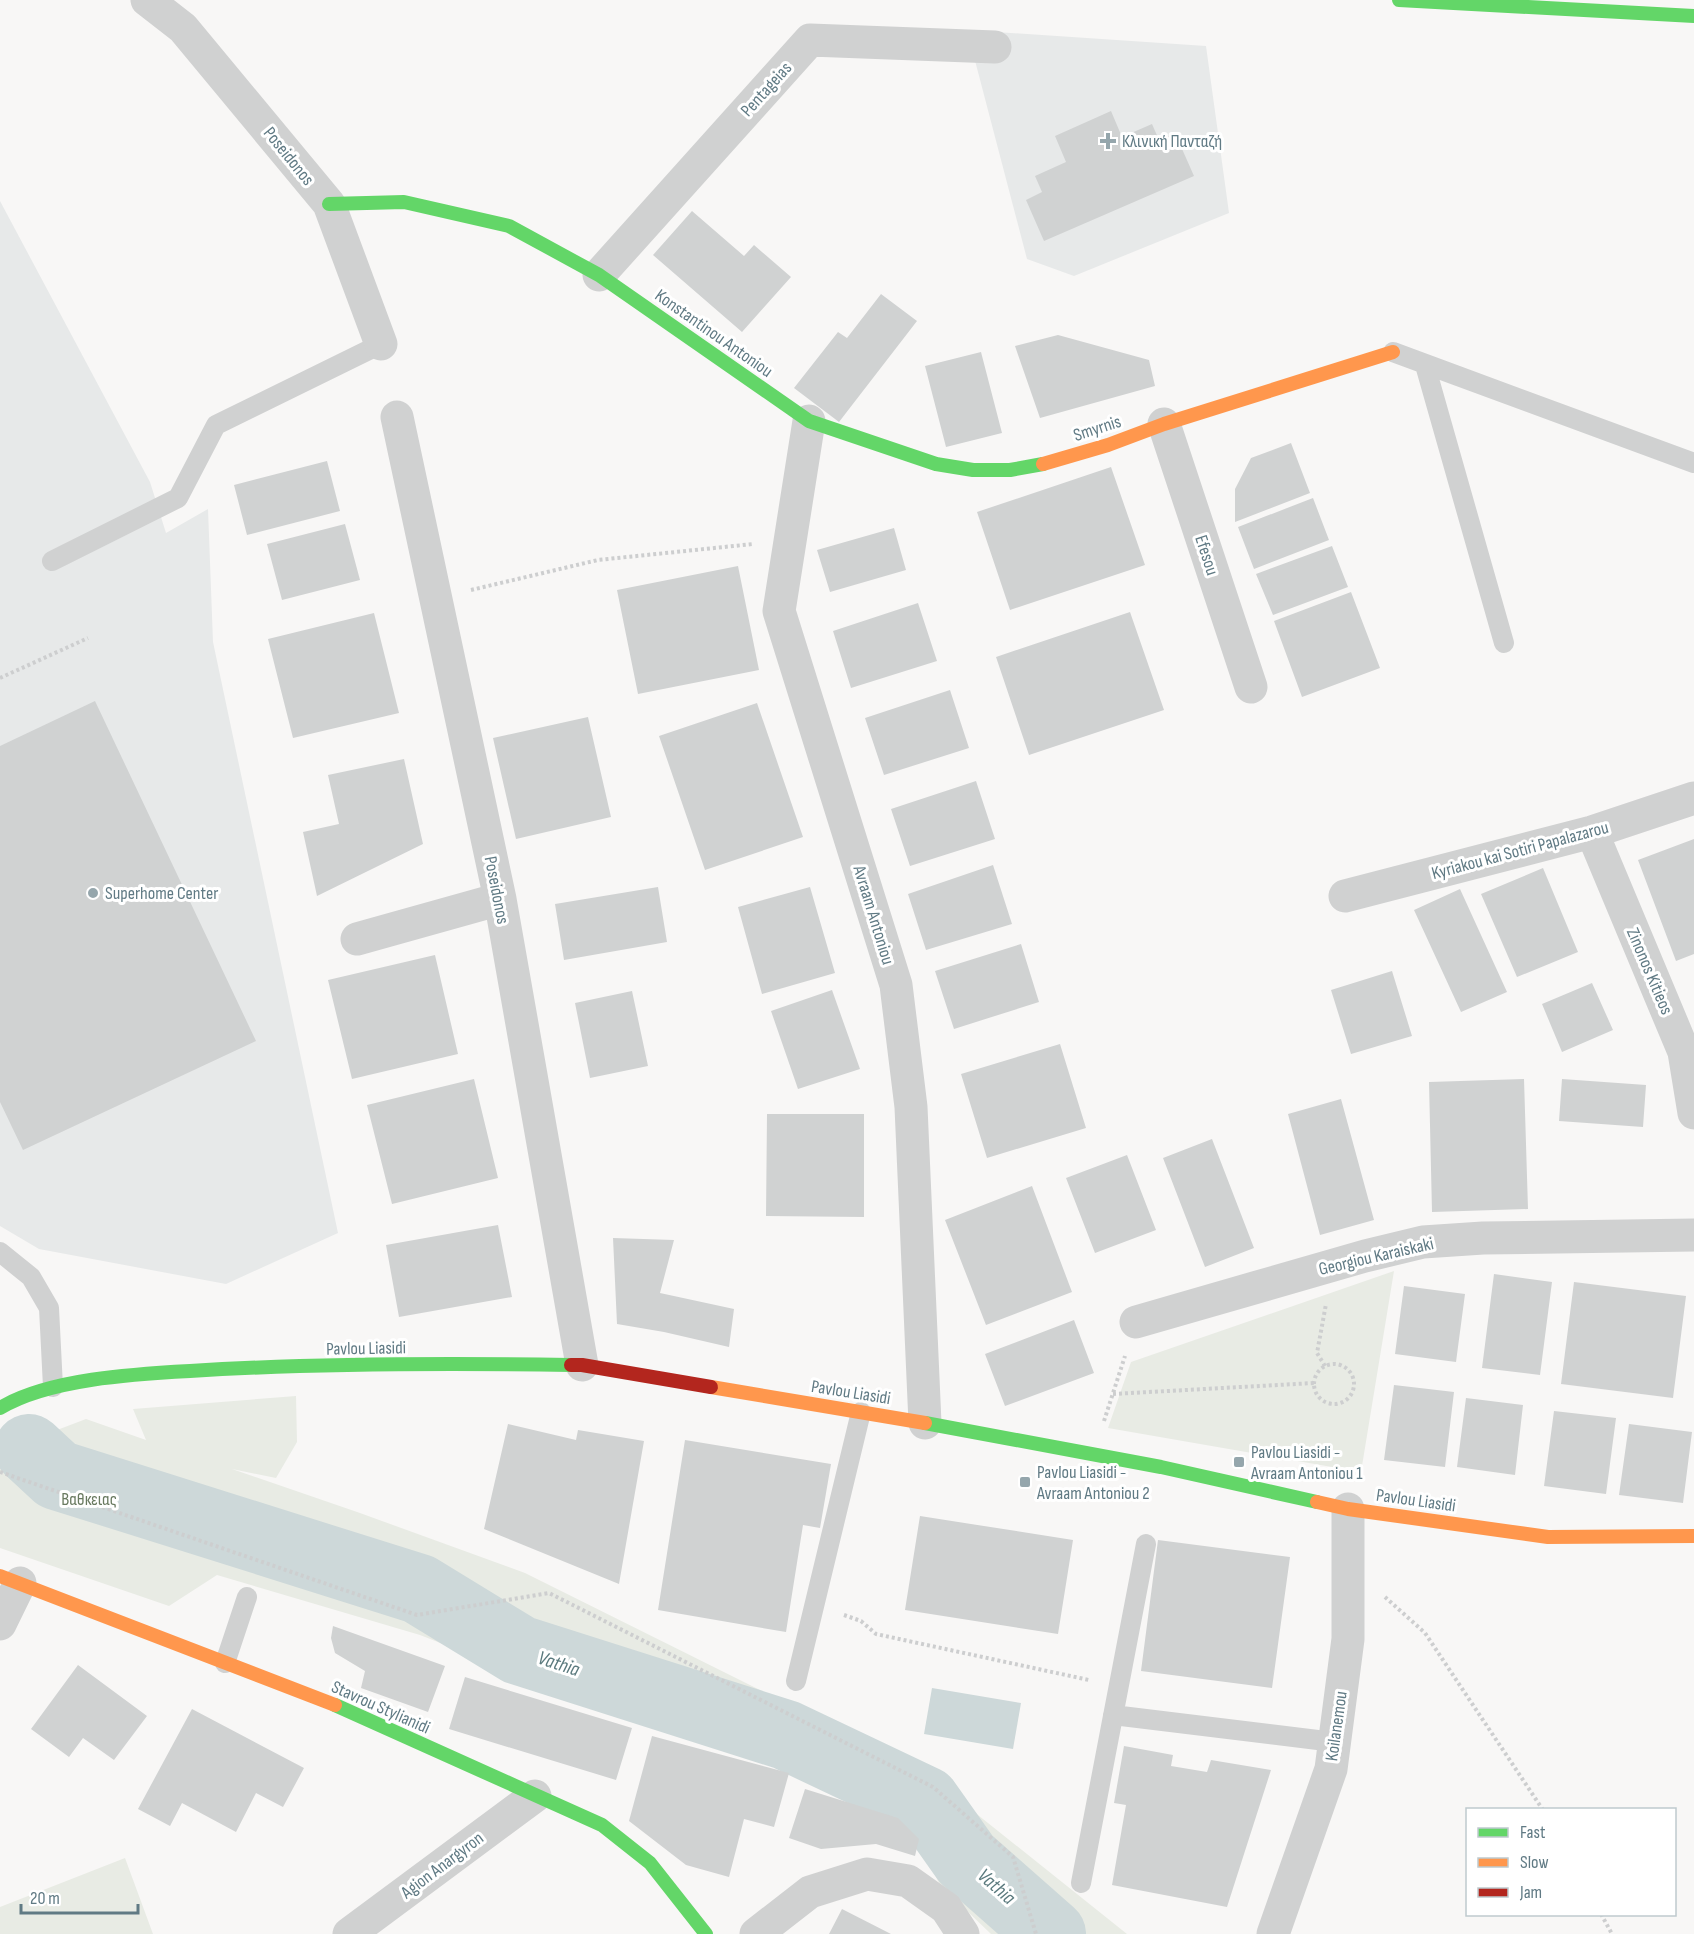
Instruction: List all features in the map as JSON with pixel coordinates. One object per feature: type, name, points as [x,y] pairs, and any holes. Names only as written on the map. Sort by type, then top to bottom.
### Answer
[{"type":"main road","points":[[1399,0],[1694,16]]},
{"type":"main road","name":"Konstantinou Antoniou","points":[[329,204],[404,202],[509,226],[599,275],[809,421]]},
{"type":"main road","name":"Smyrnis","points":[[809,421],[936,464],[973,470],[1010,470],[1047,463],[1108,445],[1164,424],[1393,352]]},
{"type":"main road","name":"Pavlou Liasidi","points":[[0,1408],[53,1387],[142,1374],[251,1367],[582,1365],[925,1422],[1093,1456],[1161,1467],[1348,1509],[1548,1537],[1694,1536]]},
{"type":"main road","name":"Stavrou Stylianidi","points":[[10,1579],[345,1709],[602,1826],[650,1863],[706,1934]]},
{"type":"street","name":"Poseidonos","points":[[147,0],[183,28],[329,204],[381,344]]},
{"type":"street","name":"Pentageias","points":[[599,275],[810,40],[995,47]]},
{"type":"street","name":"Poseidonos","points":[[396,417],[500,899],[582,1365]]},
{"type":"street","name":"Avraam Antoniou","points":[[809,421],[779,611],[896,985],[911,1107],[925,1422]]},
{"type":"street","name":"Efesou","points":[[1164,424],[1251,687]]},
{"type":"street","name":"Kyriakou kai Sotiri Papalazarou","points":[[1345,896],[1592,832],[1694,798]]},
{"type":"street","name":"Zinonos Kitieos","points":[[1592,832],[1684,1052],[1694,1113]]},
{"type":"street","points":[[357,939],[500,899]]},
{"type":"street","name":"Georgiou Karaiskaki","points":[[1136,1322],[1423,1242],[1484,1238],[1694,1235]]},
{"type":"street","name":"Koilanemou","points":[[1273,1934],[1331,1769],[1348,1639],[1348,1509]]},
{"type":"street","points":[[0,1624],[10,1579]]},
{"type":"street","name":"Agion Anargyron","points":[[349,1934],[535,1796]]},
{"type":"street","points":[[756,1934],[810,1892],[867,1874],[908,1881],[946,1908],[963,1934]]},
{"type":"lane","points":[[52,561],[178,498],[216,425],[381,344]]},
{"type":"lane","points":[[1393,352],[1694,464]]},
{"type":"lane","points":[[1425,364],[1504,643]]},
{"type":"lane","points":[[0,1252],[31,1277],[49,1308],[53,1387]]},
{"type":"lane","points":[[795,1681],[861,1412]]},
{"type":"lane","points":[[1081,1883],[1146,1544]]},
{"type":"lane","points":[[225,1663],[247,1597]]},
{"type":"lane","points":[[1113,1715],[1334,1742]]},
{"type":"path","points":[[435,599],[598,560],[790,540]]},
{"type":"path","points":[[0,678],[88,638]]},
{"type":"path","points":[[1325,1366],[1317,1353],[1334,1265]]},
{"type":"path","points":[[1093,1456],[1136,1322]]},
{"type":"path","points":[[1336,1364],[1345,1367],[1354,1381],[1353,1390],[1347,1399],[1337,1404],[1325,1402],[1317,1395],[1314,1383],[1317,1373],[1325,1366],[1336,1364]]},
{"type":"path","points":[[1113,1394],[1314,1383]]},
{"type":"path","points":[[0,1472],[417,1615],[549,1593],[933,1787],[1013,1857],[1036,1934]]},
{"type":"path","points":[[1348,1564],[1425,1633],[1542,1808]]},
{"type":"path","points":[[814,1606],[861,1621],[876,1634],[1118,1686]]},
{"type":"path","points":[[1602,1916],[1612,1934]]},
{"type":"shaded area","name":"Κλινική Πανταζή","points":[[967,30],[1206,46],[1229,213],[1074,276],[1027,259]]},
{"type":"shaded area","points":[[0,201],[150,482],[166,533],[208,509],[213,642],[338,1233],[226,1284],[39,1249],[0,1226]]},
{"type":"shaded area","points":[[932,1688],[1021,1703],[1013,1749],[924,1734]]},
{"type":"green space","points":[[1394,1271],[1361,1472],[1108,1428],[1131,1362]]},
{"type":"green space","name":"Βαθκειας","points":[[296,1396],[297,1442],[276,1478],[232,1469],[525,1573],[923,1771],[1127,1934],[991,1934],[940,1885],[901,1805],[539,1682],[420,1635],[217,1575],[169,1606],[0,1548],[0,1453],[2,1451],[86,1419],[146,1440],[133,1409]]},
{"type":"green space","points":[[125,1858],[153,1934],[0,1934],[0,1907]]},
{"type":"building","points":[[1111,111],[1122,137],[1152,124],[1159,140],[1175,133],[1194,176],[1044,241],[1026,200],[1042,192],[1035,176],[1066,162],[1055,136]]},
{"type":"building","points":[[692,211],[744,256],[754,245],[791,277],[742,332],[653,255]]},
{"type":"building","points":[[881,294],[917,321],[839,422],[794,388],[838,332],[847,338]]},
{"type":"building","points":[[1058,335],[1149,360],[1155,386],[1040,418],[1015,346]]},
{"type":"building","points":[[981,352],[1002,433],[946,447],[925,366]]},
{"type":"building","points":[[1291,443],[1310,493],[1235,522],[1235,489],[1251,458]]},
{"type":"building","points":[[327,461],[340,511],[247,535],[234,485]]},
{"type":"building","points":[[1111,467],[1145,565],[1010,610],[977,512]]},
{"type":"building","points":[[1313,498],[1329,540],[1254,569],[1238,527]]},
{"type":"building","points":[[345,524],[360,580],[282,600],[267,544]]},
{"type":"building","points":[[894,528],[906,570],[830,592],[817,550]]},
{"type":"building","points":[[1332,546],[1348,587],[1273,615],[1256,574]]},
{"type":"building","points":[[738,566],[759,670],[638,694],[617,590]]},
{"type":"building","points":[[1351,592],[1380,668],[1302,697],[1274,621]]},
{"type":"building","points":[[918,603],[937,661],[851,688],[833,631]]},
{"type":"building","points":[[1130,612],[1164,710],[1029,755],[996,657]]},
{"type":"building","points":[[374,613],[399,713],[293,738],[268,639]]},
{"type":"building","points":[[950,690],[969,748],[884,775],[865,718]]},
{"type":"building","name":"Superhome Center","points":[[95,701],[256,1041],[23,1150],[0,1102],[0,746]]},
{"type":"building","points":[[757,703],[803,837],[705,870],[659,736]]},
{"type":"building","points":[[588,717],[611,817],[516,839],[493,738]]},
{"type":"building","points":[[404,759],[423,844],[317,896],[303,832],[339,824],[328,775]]},
{"type":"building","points":[[976,781],[995,839],[910,866],[891,809]]},
{"type":"building","points":[[1694,839],[1694,954],[1676,961],[1638,860]]},
{"type":"building","points":[[993,865],[1012,924],[926,950],[908,894]]},
{"type":"building","points":[[1543,868],[1578,952],[1517,977],[1481,894]]},
{"type":"building","points":[[658,887],[667,942],[564,960],[555,904]]},
{"type":"building","points":[[810,887],[835,973],[762,994],[738,907]]},
{"type":"building","points":[[1460,889],[1507,992],[1461,1012],[1414,910]]},
{"type":"building","points":[[1021,944],[1039,1002],[954,1029],[935,971]]},
{"type":"building","points":[[435,955],[458,1054],[352,1079],[328,980]]},
{"type":"building","points":[[1392,971],[1412,1036],[1351,1054],[1331,990]]},
{"type":"building","points":[[1592,983],[1613,1030],[1562,1052],[1542,1004]]},
{"type":"building","points":[[832,990],[860,1069],[798,1089],[771,1011]]},
{"type":"building","points":[[632,991],[648,1066],[590,1078],[575,1003]]},
{"type":"building","points":[[1060,1044],[1086,1128],[987,1158],[961,1074]]},
{"type":"building","points":[[474,1079],[498,1178],[392,1204],[367,1105]]},
{"type":"building","points":[[1524,1079],[1528,1209],[1432,1212],[1429,1082]]},
{"type":"building","points":[[1562,1079],[1646,1085],[1643,1127],[1559,1121]]},
{"type":"building","points":[[1341,1099],[1374,1220],[1320,1235],[1288,1114]]},
{"type":"building","points":[[767,1114],[864,1114],[864,1217],[766,1216]]},
{"type":"building","points":[[1212,1139],[1254,1248],[1205,1267],[1163,1158]]},
{"type":"building","points":[[1127,1155],[1156,1230],[1095,1253],[1066,1178]]},
{"type":"building","points":[[1032,1186],[1072,1292],[986,1325],[945,1220]]},
{"type":"building","points":[[498,1225],[512,1297],[399,1317],[386,1245]]},
{"type":"building","points":[[613,1238],[674,1240],[660,1293],[734,1309],[729,1347],[617,1324]]},
{"type":"building","points":[[1494,1274],[1552,1282],[1540,1375],[1482,1368]]},
{"type":"building","points":[[1574,1282],[1686,1296],[1673,1398],[1561,1384]]},
{"type":"building","points":[[1404,1286],[1465,1294],[1456,1362],[1395,1354]]},
{"type":"building","points":[[1074,1320],[1094,1373],[1005,1406],[985,1354]]},
{"type":"building","points":[[1394,1385],[1454,1392],[1445,1467],[1384,1460]]},
{"type":"building","points":[[1466,1398],[1523,1405],[1515,1475],[1457,1467]]},
{"type":"building","points":[[1554,1411],[1616,1418],[1606,1494],[1544,1486]]},
{"type":"building","points":[[508,1424],[576,1440],[578,1430],[644,1441],[619,1584],[484,1529]]},
{"type":"building","points":[[1629,1424],[1692,1432],[1683,1503],[1619,1495]]},
{"type":"building","points":[[685,1440],[831,1464],[820,1528],[803,1525],[786,1632],[658,1610]]},
{"type":"building","points":[[920,1516],[1073,1540],[1058,1634],[905,1610]]},
{"type":"building","points":[[1158,1540],[1290,1557],[1272,1688],[1141,1671]]},
{"type":"building","points":[[333,1626],[445,1666],[428,1712],[361,1688],[365,1671],[335,1653],[331,1638]]},
{"type":"building","points":[[78,1665],[147,1716],[114,1760],[83,1738],[69,1757],[31,1729]]},
{"type":"building","points":[[465,1677],[632,1728],[616,1780],[449,1729]]},
{"type":"building","points":[[192,1709],[304,1768],[283,1807],[256,1793],[236,1832],[182,1803],[170,1826],[138,1809]]},
{"type":"building","points":[[652,1736],[789,1773],[774,1827],[744,1819],[729,1877],[686,1865],[629,1821]]},
{"type":"building","points":[[1124,1746],[1173,1755],[1171,1766],[1207,1772],[1211,1760],[1271,1770],[1227,1907],[1112,1885],[1126,1805],[1114,1803]]},
{"type":"building","points":[[805,1789],[898,1818],[919,1839],[915,1856],[876,1844],[821,1849],[789,1838]]},
{"type":"building","points":[[842,1909],[891,1934],[829,1934]]},
{"type":"waterway","name":"Vathia","points":[[29,1449],[57,1475],[419,1589],[519,1650],[786,1735],[925,1801],[966,1859],[1051,1934]]},
{"type":"traffic: fast","points":[[1399,0],[1694,16]]},
{"type":"traffic: fast","points":[[329,204],[404,202],[509,226],[599,275],[809,421],[936,464],[973,470],[1010,470],[1043,464]]},
{"type":"traffic: fast","points":[[0,1408],[20,1398],[66,1384],[143,1374],[333,1365],[571,1365]]},
{"type":"traffic: fast","points":[[925,1423],[1161,1467],[1317,1502]]},
{"type":"traffic: fast","points":[[335,1705],[602,1825],[650,1863],[706,1934]]},
{"type":"traffic: slow","points":[[1043,464],[1393,352]]},
{"type":"traffic: slow","points":[[711,1387],[925,1423]]},
{"type":"traffic: slow","points":[[1317,1502],[1348,1509],[1548,1537],[1694,1536]]},
{"type":"traffic: slow","points":[[0,1576],[335,1705]]},
{"type":"traffic: jam","points":[[571,1365],[711,1387]]},
{"type":"place","name":"Κλινική Πανταζή","points":[[1108,141]]},
{"type":"place","name":"Superhome Center","points":[[93,893]]},
{"type":"place","name":"Pavlou Liasidi - Avraam Antoniou 1","points":[[1239,1462]]},
{"type":"place","name":"Pavlou Liasidi - Avraam Antoniou 2","points":[[1025,1482]]}]
